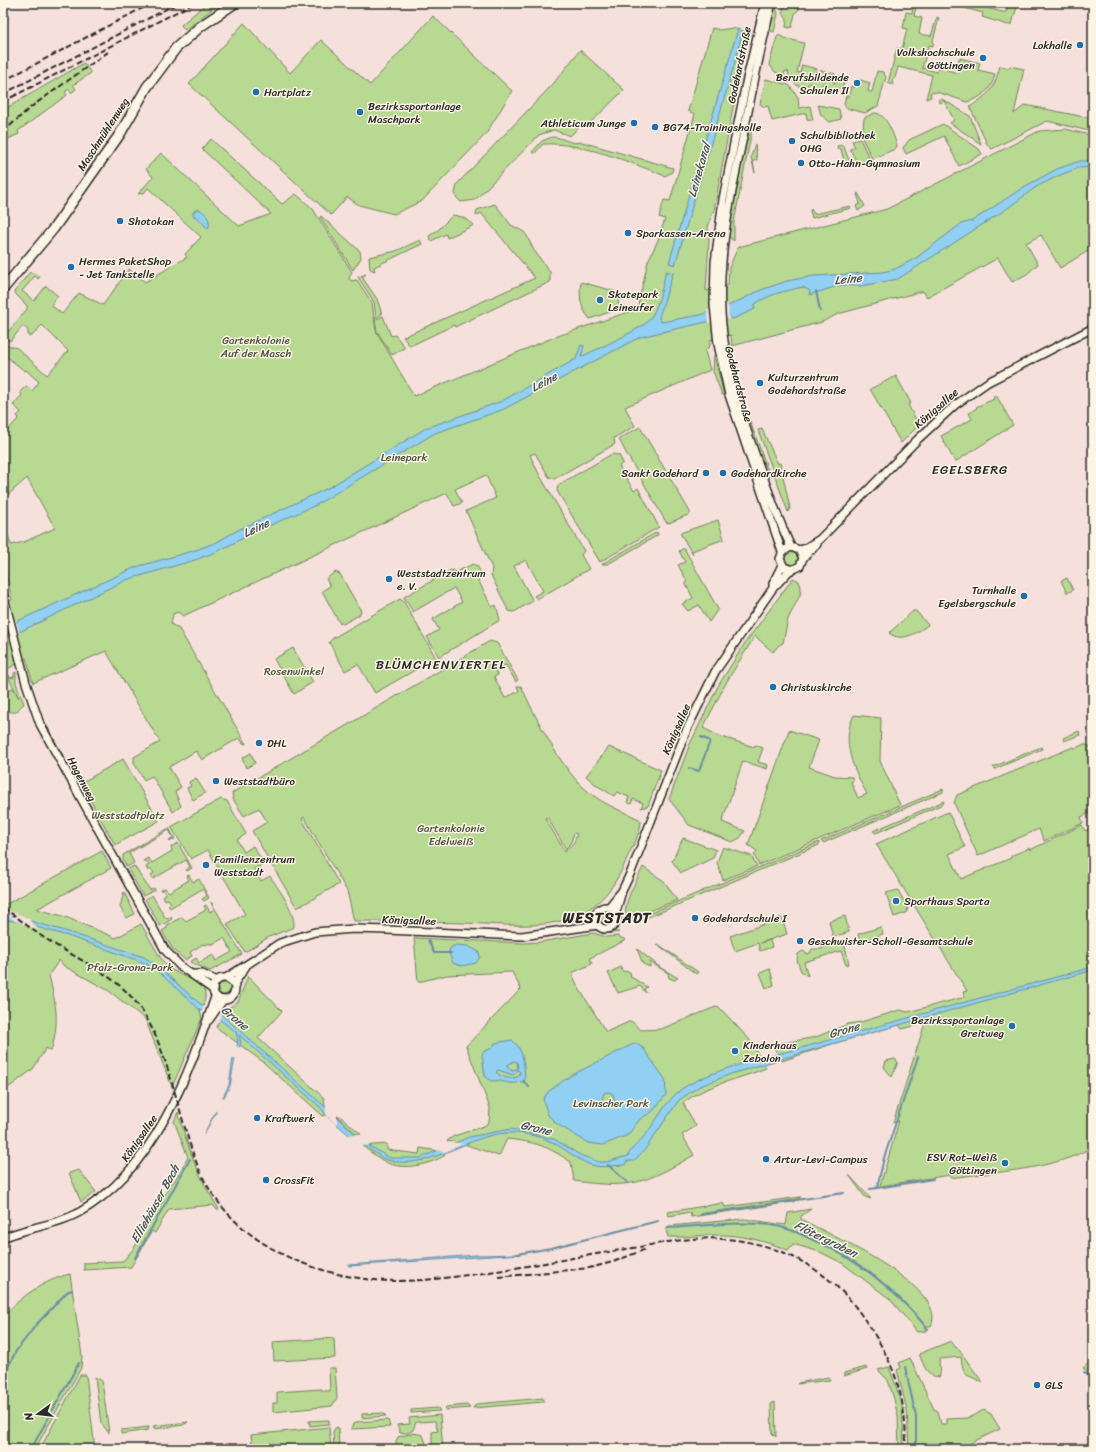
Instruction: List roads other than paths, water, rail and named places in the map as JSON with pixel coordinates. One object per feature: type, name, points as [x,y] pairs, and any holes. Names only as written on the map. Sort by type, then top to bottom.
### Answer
[{"type":"main road","name":"Maschmühlenweg","points":[[3,289],[54,228],[120,134],[147,87],[176,48],[201,26],[235,3]]},
{"type":"street","name":"Godehardstraße","points":[[765,3],[746,83],[723,200],[715,257],[721,343],[728,395],[782,552]]},
{"type":"street","name":"Godehardstraße","points":[[717,286],[738,161],[772,3]]},
{"type":"street","name":"Königsallee","points":[[799,550],[807,548],[820,539],[923,433],[955,405],[988,382],[1093,328]]},
{"type":"street","name":"Godehardstraße","points":[[721,343],[735,394],[781,526],[791,547]]},
{"type":"street","name":"Königsallee","points":[[217,980],[226,978],[269,948],[291,938],[326,930],[387,930],[522,936],[598,925],[606,929],[612,928],[617,921],[616,912],[622,891],[678,749],[715,672],[773,588],[790,570],[798,568],[803,558],[820,539]]},
{"type":"street","points":[[782,552],[791,547],[799,550],[803,558]]},
{"type":"street","name":"Königsallee","points":[[773,588],[773,584],[782,565],[780,559],[782,552]]},
{"type":"street","points":[[782,565],[790,570]]},
{"type":"street","name":"Hagenweg","points":[[3,595],[29,694],[40,724],[149,924],[168,954],[180,966],[194,974],[212,988]]},
{"type":"street","name":"Königsallee","points":[[576,927],[595,917],[599,909],[609,907],[622,891]]},
{"type":"street","points":[[609,907],[616,912]]},
{"type":"street","points":[[595,917],[598,925]]},
{"type":"street","name":"Königsallee","points":[[215,1006],[223,1000],[229,999],[234,994],[234,984],[249,963]]},
{"type":"street","name":"Hagenweg","points":[[194,974],[202,974],[217,980]]},
{"type":"street","points":[[226,978],[234,984]]},
{"type":"street","points":[[217,980],[212,988],[215,997],[223,1000]]},
{"type":"street","name":"Königsallee","points":[[3,1238],[23,1230],[66,1219],[94,1203],[115,1186],[143,1154],[165,1120],[215,1006],[215,997]]},
{"type":"water","name":"Leinekanal","points":[[738,29],[742,31],[737,55],[675,265],[669,263]]},
{"type":"water","name":"Leine","points":[[1080,161],[1093,161],[1093,167],[1078,168],[1036,187],[1008,208],[898,279],[861,286],[841,285],[809,295],[810,291],[803,287],[777,293],[765,298],[754,305],[755,309],[733,319],[729,317],[640,337],[502,410],[435,433],[316,505],[255,532],[216,552],[195,560],[126,580],[3,640],[3,629],[20,620],[136,567],[196,550],[217,542],[238,530],[330,487],[426,428],[502,401],[576,359],[581,345],[584,346],[581,357],[637,329],[649,320],[655,309],[660,297],[666,271],[673,273],[659,317],[661,322],[700,315],[730,305],[761,290],[787,281],[814,276],[883,272],[895,269],[916,258],[961,224],[972,221],[1024,187],[1057,169]]},
{"type":"water","points":[[198,209],[204,212],[208,217],[208,229],[197,217],[193,216],[193,212]]},
{"type":"water","points":[[3,910],[30,921],[144,957],[157,966],[199,1003],[222,1015],[368,1145],[390,1158],[420,1158],[469,1137],[511,1129],[554,1139],[580,1155],[599,1162],[606,1162],[628,1156],[630,1151],[646,1134],[665,1106],[676,1093],[711,1074],[761,1058],[1093,967],[1093,970],[832,1044],[731,1074],[698,1087],[679,1100],[646,1148],[634,1161],[627,1161],[625,1165],[602,1167],[590,1165],[552,1142],[540,1137],[513,1133],[491,1135],[431,1158],[416,1162],[400,1162],[384,1159],[349,1135],[239,1035],[241,1043],[235,1058],[230,1086],[204,1134],[229,1085],[233,1058],[238,1043],[236,1032],[220,1020],[201,1011],[162,975],[145,963],[68,936],[15,921],[3,920]]},
{"type":"water","points":[[456,945],[468,946],[479,952],[480,957],[476,963],[461,966],[453,963],[449,953],[450,948]]},
{"type":"water","points":[[512,1040],[516,1044],[523,1058],[524,1081],[519,1083],[510,1083],[491,1081],[485,1076],[482,1055],[483,1052],[492,1048],[495,1043]],"holes":[[[514,1061],[517,1062],[518,1068],[512,1071],[506,1066]],[[498,1070],[513,1075],[518,1070],[520,1072],[519,1076],[510,1078],[498,1074],[496,1072]]]},
{"type":"water","points":[[635,1043],[643,1048],[665,1079],[666,1095],[652,1112],[640,1119],[628,1135],[603,1145],[588,1143],[557,1124],[548,1115],[543,1099],[549,1091],[570,1076]],"holes":[[[608,1092],[613,1094],[615,1104],[608,1107],[603,1106],[601,1102],[604,1093]]]},
{"type":"water","points":[[520,1254],[349,1266],[348,1265],[476,1255]]},
{"type":"waterway","points":[[816,291],[820,311]]},
{"type":"waterway","points":[[689,768],[699,771],[710,741],[701,737]]},
{"type":"waterway","points":[[428,940],[434,953],[451,953]]},
{"type":"waterway","points":[[870,1189],[877,1188],[884,1158],[918,1057]]},
{"type":"waterway","points":[[523,1081],[529,1087]]},
{"type":"waterway","name":"Elliehäuser Bach","points":[[135,1258],[190,1159]]},
{"type":"waterway","name":"Flötergraben","points":[[608,1165],[628,1183]]},
{"type":"waterway","points":[[877,1188],[933,1179]]},
{"type":"waterway","points":[[701,1214],[844,1193]]},
{"type":"waterway","points":[[517,1254],[551,1248],[658,1221]]},
{"type":"waterway","name":"Flötergraben","points":[[668,1228],[720,1224],[758,1224],[771,1225],[792,1230],[829,1247],[861,1266],[889,1288],[928,1329]]},
{"type":"waterway","name":"Elliehäuser Bach","points":[[3,1377],[16,1351],[36,1325],[67,1292],[72,1290]]},
{"type":"waterway","points":[[31,1449],[79,1363]]},
{"type":"waterway","name":"Flötergraben","points":[[905,1367],[916,1416],[916,1449]]},
{"type":"waterway","points":[[1084,1372],[1093,1379]]},
{"type":"railway","points":[[3,81],[152,3]]},
{"type":"railway","points":[[3,94],[178,3]]},
{"type":"railway","points":[[12,97],[194,3]]},
{"type":"railway","points":[[3,132],[31,107],[108,52]]},
{"type":"railway","points":[[3,102],[17,94]]},
{"type":"railway","points":[[3,908],[56,946],[111,979],[134,1000],[149,1023],[162,1052],[191,1147],[197,1164],[207,1184],[219,1203],[233,1219],[250,1234],[268,1246],[288,1257],[330,1272],[385,1281],[438,1279],[496,1271],[667,1242],[701,1238],[744,1241],[782,1252],[817,1271],[833,1283],[860,1313],[871,1330],[889,1361],[900,1393],[906,1449]]},
{"type":"railway","points":[[498,1277],[589,1268],[613,1262],[646,1249]]},
{"type":"place","name":"Lokhalle","points":[[1080,45]]},
{"type":"place","name":"Volkshochschule Göttingen","points":[[983,58]]},
{"type":"place","name":"Berufsbildende Schulen II","points":[[857,83]]},
{"type":"place","name":"Hartplatz","points":[[256,92]]},
{"type":"place","name":"Bezirkssportanlage Maschpark","points":[[360,112]]},
{"type":"place","name":"Athleticum Junge","points":[[634,123]]},
{"type":"place","name":"BG74-Trainingshalle","points":[[655,127]]},
{"type":"place","name":"Schulbibliothek OHG","points":[[792,141]]},
{"type":"place","name":"Otto-Hahn-Gymnasium","points":[[801,163]]},
{"type":"place","name":"Shotokan","points":[[120,221]]},
{"type":"place","name":"Sparkassen-Arena","points":[[628,233]]},
{"type":"place","name":"Hermes PaketShop - Jet Tankstelle","points":[[71,267]]},
{"type":"place","name":"Skatepark Leineufer","points":[[600,300]]},
{"type":"place","name":"Kulturzentrum Godehardstraße","points":[[760,383]]},
{"type":"place","name":"Sankt Godehard","points":[[706,473]]},
{"type":"place","name":"Godehardkirche","points":[[723,473]]},
{"type":"place","name":"Weststadtzentrum e. V.","points":[[389,579]]},
{"type":"place","name":"Turnhalle Egelsbergschule","points":[[1024,596]]},
{"type":"place","name":"Christuskirche","points":[[773,687]]},
{"type":"place","name":"DHL","points":[[259,743]]},
{"type":"place","name":"Weststadtbüro","points":[[216,781]]},
{"type":"place","name":"Familienzentrum Weststadt","points":[[206,865]]},
{"type":"place","name":"Sporthaus Sparta","points":[[896,901]]},
{"type":"place","name":"Godehardschule I","points":[[695,918]]},
{"type":"place","name":"Geschwister-Scholl-Gesamtschule","points":[[800,941]]},
{"type":"place","name":"Bezirkssportanlage Greitweg","points":[[1012,1026]]},
{"type":"place","name":"Kinderhaus Zebolon","points":[[735,1051]]},
{"type":"place","name":"Kraftwerk","points":[[257,1118]]},
{"type":"place","name":"Artur-Levi-Campus","points":[[766,1159]]},
{"type":"place","name":"ESV Rot–Weìß Göttingen","points":[[1005,1163]]},
{"type":"place","name":"CrossFit","points":[[266,1180]]},
{"type":"place","name":"GLS","points":[[1037,1385]]},
{"type":"district","name":"EGELSBERG","points":[[970,469]]},
{"type":"district","name":"BLÜMCHENVIERTEL","points":[[441,664]]},
{"type":"district","name":"WESTSTADT","points":[[607,918]]},
{"type":"park label","name":"Gartenkolonie Auf der Masch","points":[[256,346]]},
{"type":"park label","name":"Leinepark","points":[[404,457]]},
{"type":"park label","name":"Rosenwinkel","points":[[294,671]]},
{"type":"park label","name":"Weststadtplatz","points":[[128,815]]},
{"type":"park label","name":"Gartenkolonie Edelweiß","points":[[451,834]]},
{"type":"park label","name":"Pfalz-Grona-Park","points":[[130,967]]},
{"type":"park label","name":"Levinscher Park","points":[[611,1103]]},
{"type":"water label","name":"Grone","points":[[235,1018]]},
{"type":"water label","name":"Grone","points":[[844,1030]]},
{"type":"water label","name":"Grone","points":[[536,1128]]}]
